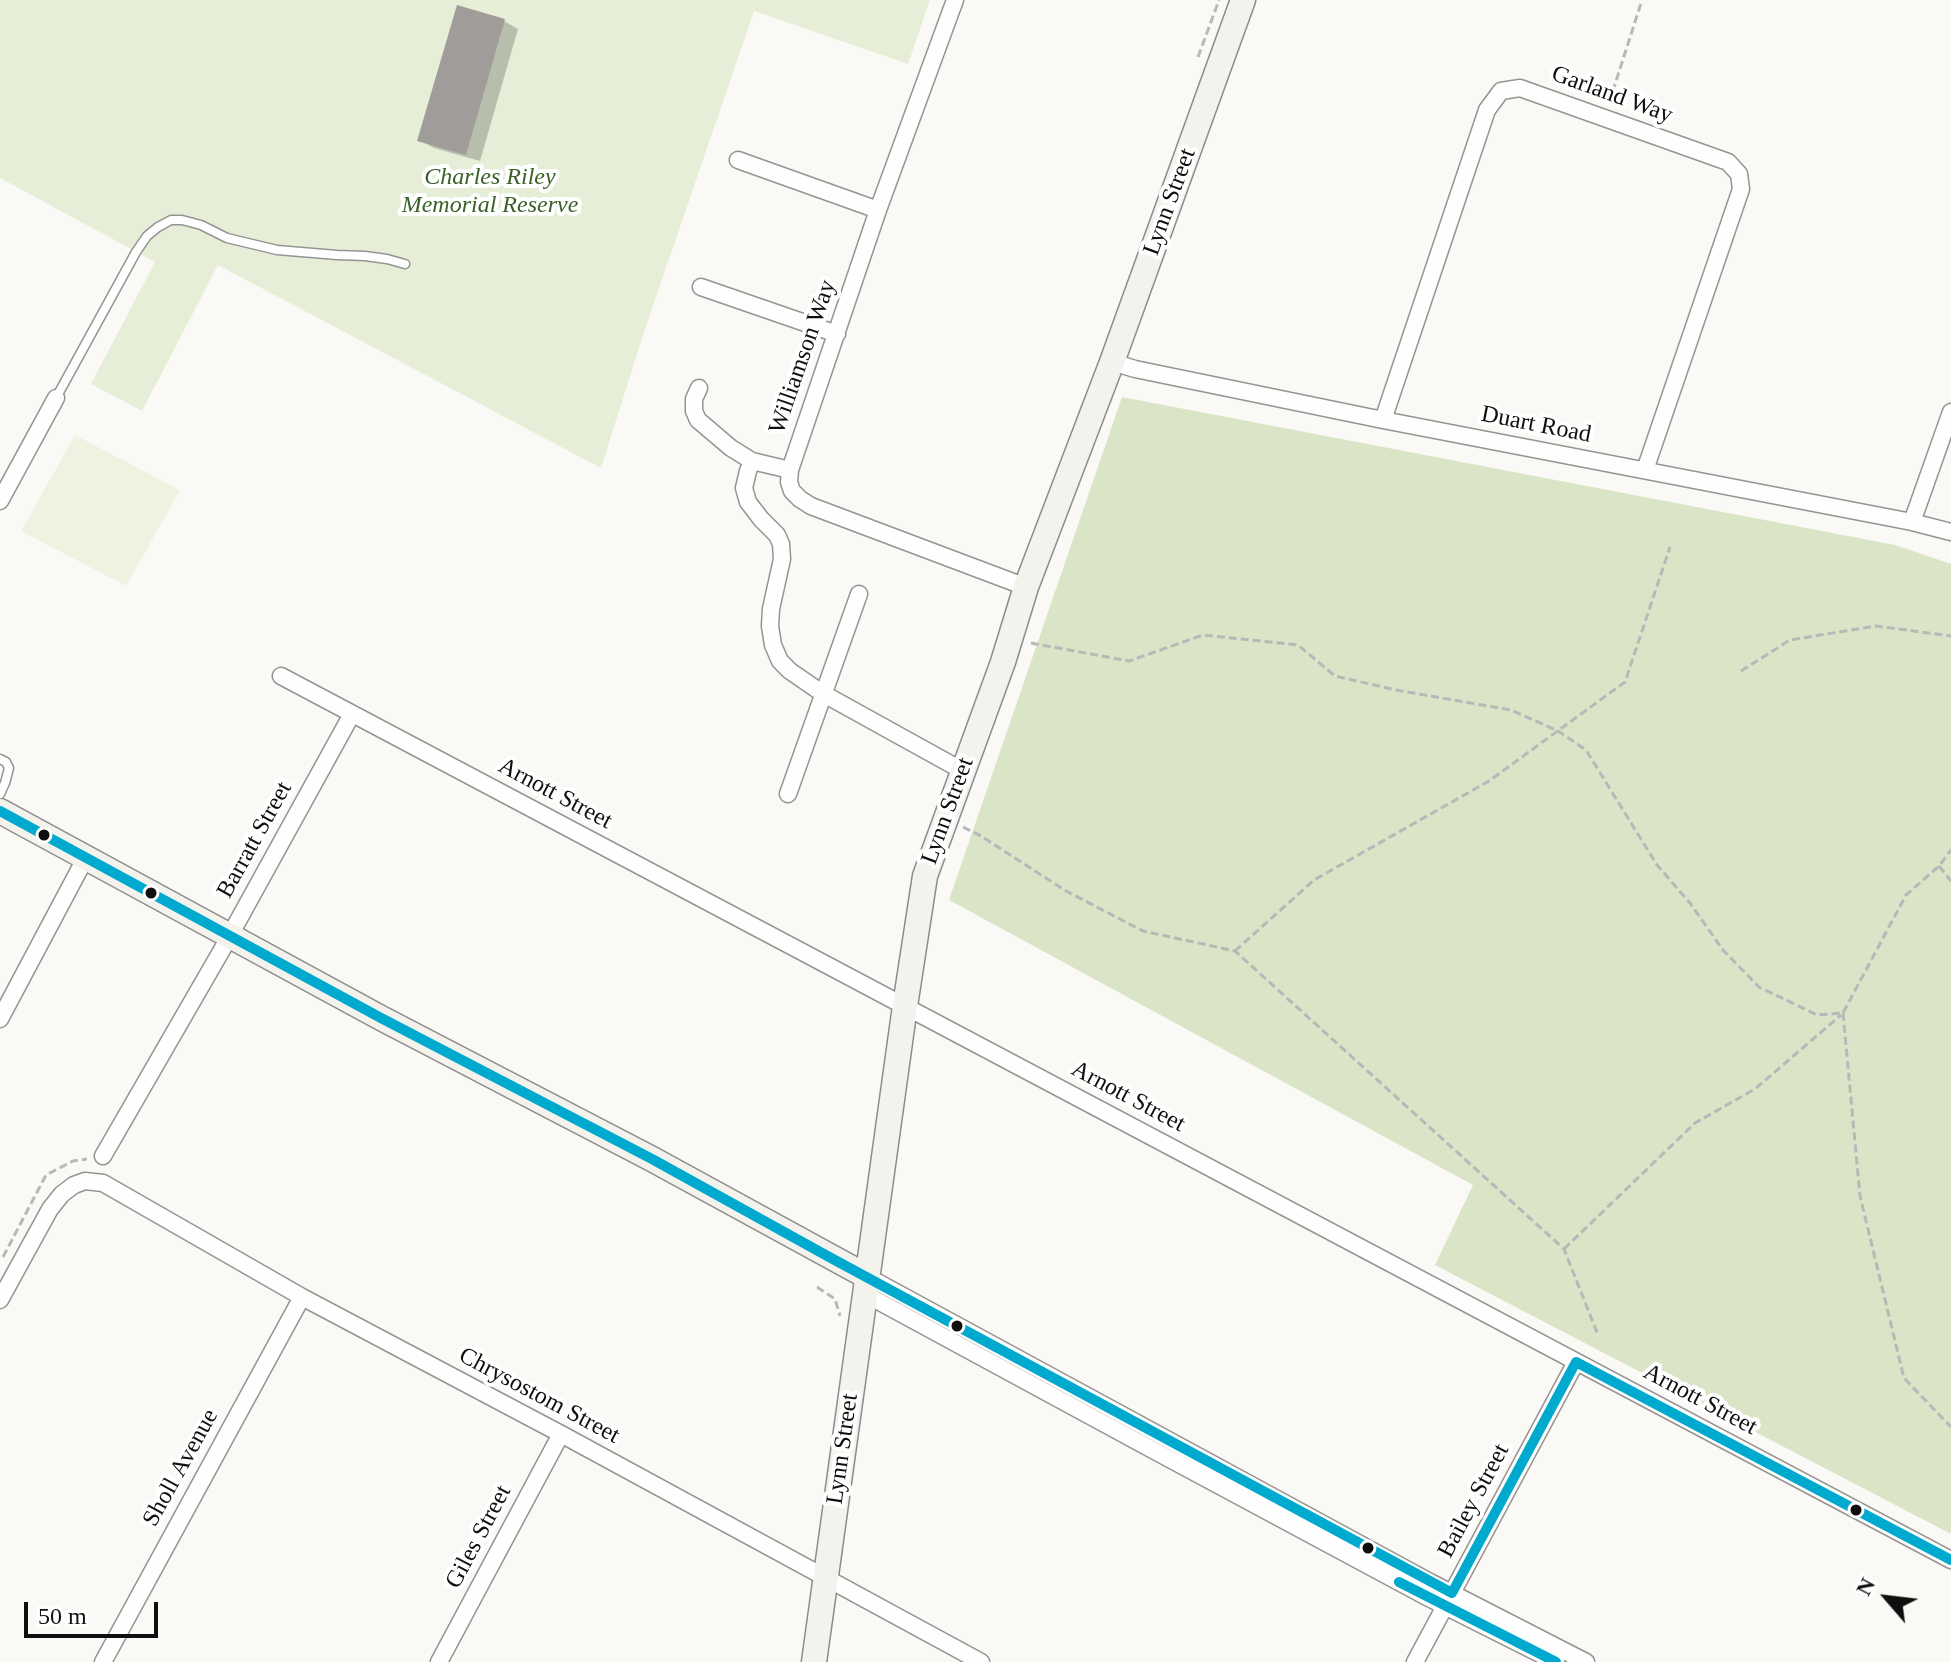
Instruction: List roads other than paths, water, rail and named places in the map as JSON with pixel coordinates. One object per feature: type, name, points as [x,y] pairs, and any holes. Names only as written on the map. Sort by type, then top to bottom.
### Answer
[{"type":"street","name":"Williamson Way","points":[[955,0],[878,210],[790,470],[789,482],[792,491],[811,506],[1026,587]]},
{"type":"street","name":"Lynn Street","points":[[814,1662],[925,876],[1026,587],[1112,362],[1243,0]]},
{"type":"street","name":"Garland Way","points":[[1383,420],[1487,110],[1501,91],[1520,88],[1728,162],[1739,174],[1741,189],[1645,470]]},
{"type":"street","points":[[738,160],[878,210]]},
{"type":"street","points":[[701,287],[837,334]]},
{"type":"street","name":"Duart Road","points":[[1112,362],[1383,420],[1951,532]]},
{"type":"street","points":[[699,388],[694,399],[698,420],[752,461],[790,470]]},
{"type":"street","points":[[0,501],[56,398]]},
{"type":"street","points":[[1912,522],[1951,412]]},
{"type":"street","points":[[752,461],[744,488],[748,502],[777,535],[781,544],[782,559],[770,626],[780,661],[822,693],[963,771]]},
{"type":"street","points":[[788,794],[859,594]]},
{"type":"street","name":"Arnott Street","points":[[281,676],[1951,1560]]},
{"type":"street","name":"Barratt Street","points":[[103,1156],[352,714]]},
{"type":"street","points":[[0,811],[83,864],[226,942],[361,1024],[867,1285],[1151,1449],[1448,1600],[1586,1662]]},
{"type":"street","points":[[0,829],[83,864]]},
{"type":"street","points":[[0,1019],[83,864]]},
{"type":"street","name":"Chrysostom Street","points":[[0,1300],[50,1209],[62,1194],[85,1181],[103,1183],[302,1297],[981,1662]]},
{"type":"street","name":"Sholl Avenue","points":[[103,1662],[302,1297]]},
{"type":"street","name":"Bailey Street","points":[[1415,1662],[1576,1362]]},
{"type":"street","name":"Giles Street","points":[[439,1662],[561,1434]]},
{"type":"street","points":[[1448,1600],[1556,1662]]},
{"type":"lane","points":[[56,398],[136,252],[147,236],[171,220],[201,225],[227,238],[277,250],[365,256],[405,264]]},
{"type":"lane","points":[[0,759],[9,768],[0,794]]},
{"type":"park label","name":"Charles Riley Memorial Reserve","points":[[490,192]]}]
